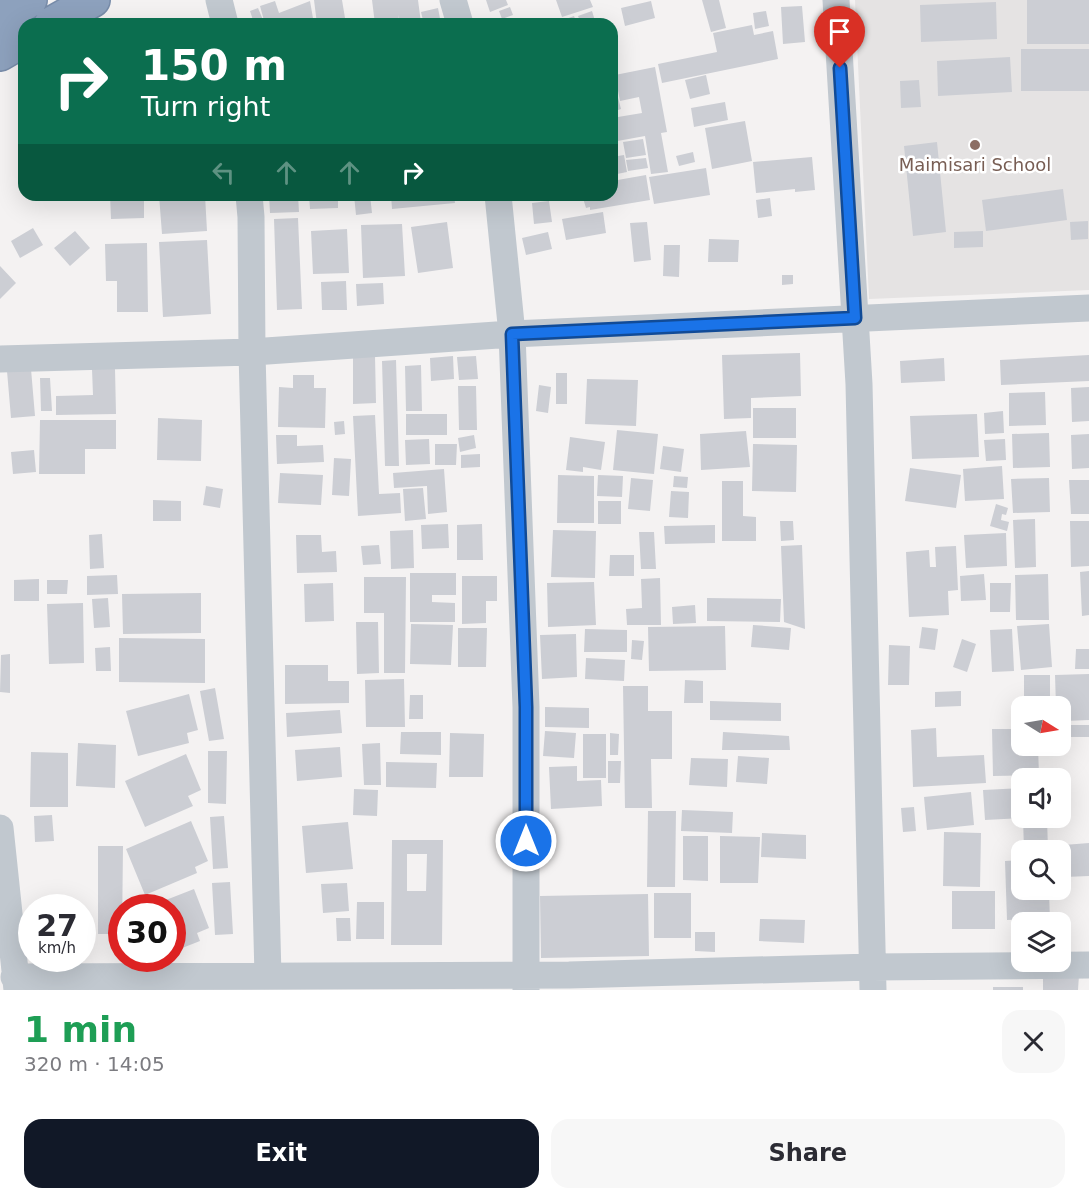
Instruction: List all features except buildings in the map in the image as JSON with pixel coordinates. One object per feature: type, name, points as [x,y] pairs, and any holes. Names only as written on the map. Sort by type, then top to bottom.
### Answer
[{"type":"highway","points":[[0,19],[30,0]]},
{"type":"highway","points":[[62,18],[93,0]]},
{"type":"highway","points":[[0,54],[18,44]]},
{"type":"street","points":[[219,0],[224,18]]},
{"type":"street","points":[[453,0],[458,18]]},
{"type":"street","points":[[836,0],[859,384],[872,979]]},
{"type":"street","points":[[250,201],[268,976]]},
{"type":"street","points":[[499,201],[512,334],[526,707],[526,983]]},
{"type":"street","points":[[0,359],[252,352],[512,334],[1089,308]]},
{"type":"street","points":[[0,828],[16,984],[268,976],[526,983],[872,979],[1089,965]]},
{"type":"shaded area","name":"Maimisari School","points":[[855,0],[1089,0],[1089,290],[869,299]]},
{"type":"place","name":"Maimisari School","points":[[975,145]]},
{"type":"route","points":[[526,841],[526,707],[512,334],[855,318],[840,68]]}]
